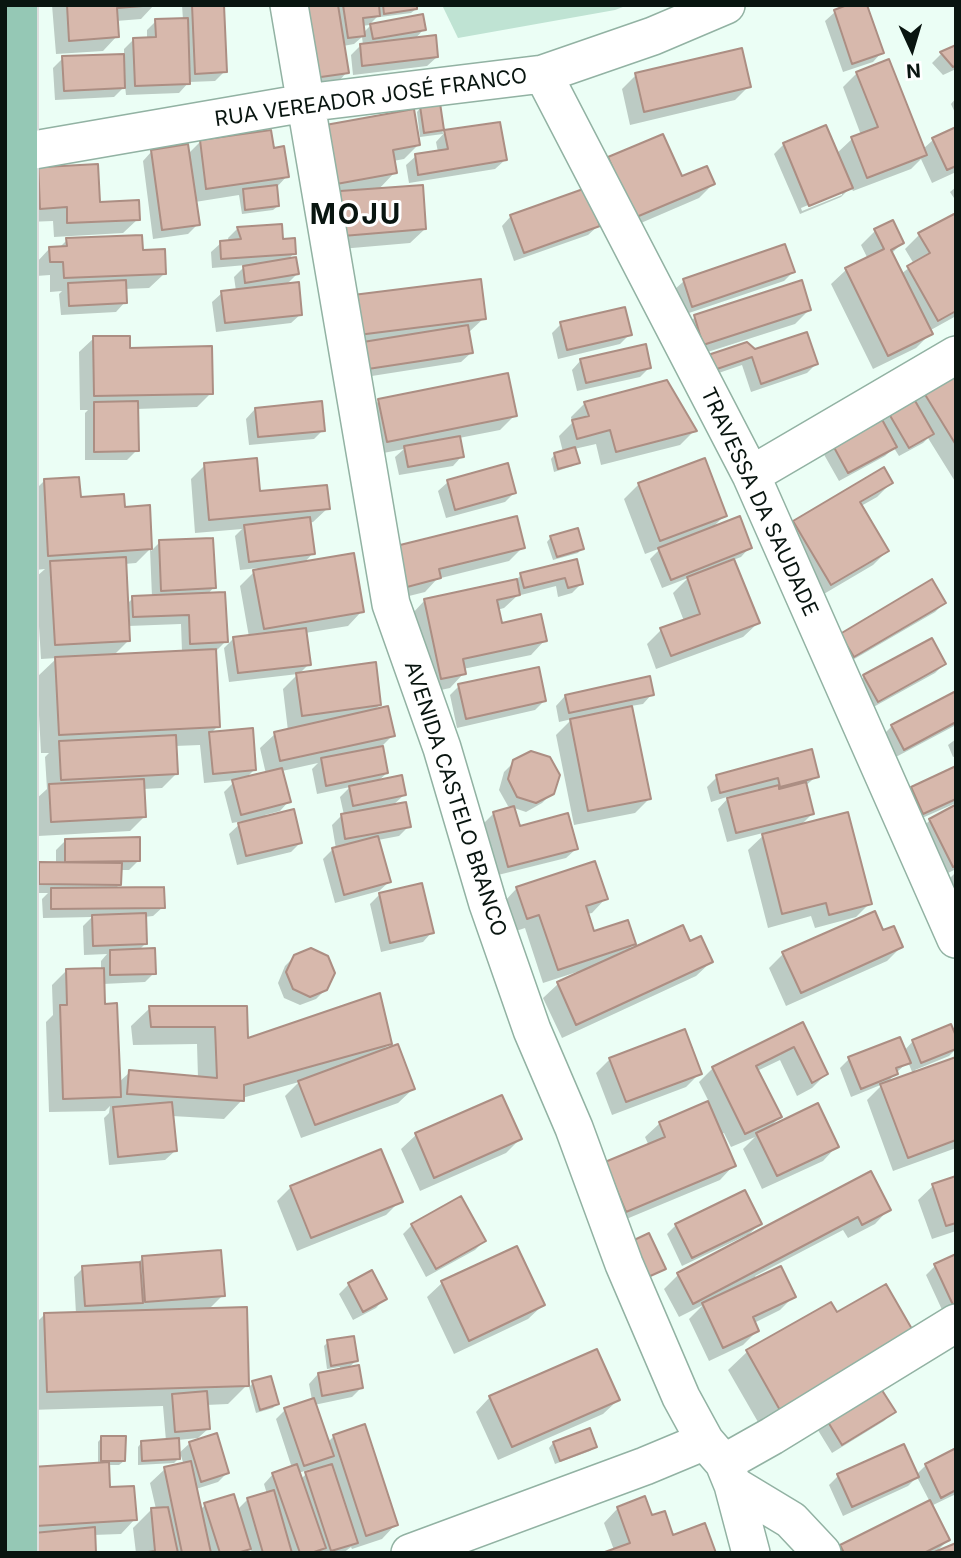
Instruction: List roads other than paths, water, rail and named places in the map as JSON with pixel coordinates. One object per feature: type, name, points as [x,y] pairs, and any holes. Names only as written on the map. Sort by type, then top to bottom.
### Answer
[{"type":"main road","points":[[18,5],[11,155],[11,937],[18,1553]]},
{"type":"street","name":"AVENIDA CASTELO BRANCO","points":[[289,5],[391,604],[442,748],[488,904],[532,1030],[681,1397],[721,1463],[751,1553]]},
{"type":"street","name":"RUA VEREADOR JOSÉ FRANCO","points":[[11,155],[305,103],[543,74],[653,36],[726,5]]},
{"type":"street","name":"TRAVESSA DA SAUDADE","points":[[543,74],[751,475],[956,939]]},
{"type":"street","points":[[751,475],[956,355]]},
{"type":"street","points":[[410,1553],[645,1466],[721,1463],[772,1436],[956,1323]]},
{"type":"street","points":[[721,1463],[791,1520],[822,1553]]},
{"type":"district","name":"MOJU","points":[[356,216]]}]
